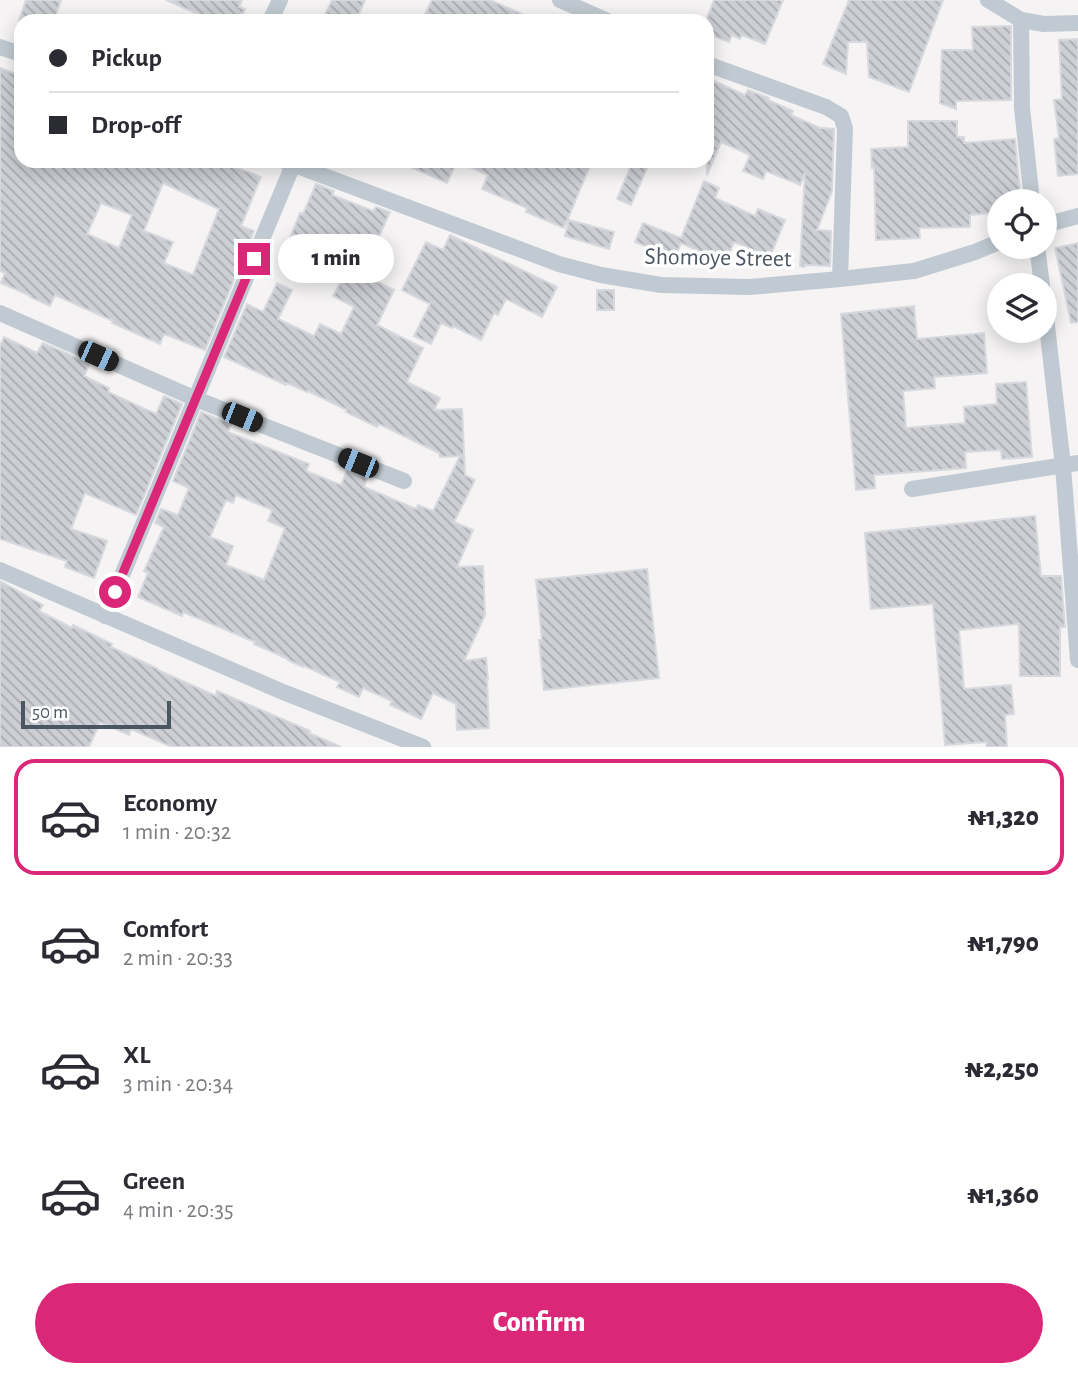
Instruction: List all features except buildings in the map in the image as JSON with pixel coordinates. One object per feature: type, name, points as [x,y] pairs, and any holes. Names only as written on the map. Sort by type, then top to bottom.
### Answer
[{"type":"street","points":[[560,0],[592,14]]},
{"type":"street","points":[[988,0],[1021,20],[1044,24],[1078,23]]},
{"type":"street","points":[[1021,20],[1022,108],[1031,189]]},
{"type":"street","points":[[714,67],[826,107],[841,116],[845,128],[840,279]]},
{"type":"street","points":[[105,616],[196,399],[286,168]]},
{"type":"street","name":"Shomoye Street","points":[[301,168],[559,264],[601,275],[661,285],[749,286],[914,271],[987,247]]},
{"type":"street","points":[[1057,222],[1078,216]]},
{"type":"street","points":[[0,313],[196,399],[404,481]]},
{"type":"street","points":[[1051,343],[1071,465],[1078,660]]},
{"type":"street","points":[[912,489],[1071,465]]},
{"type":"street","points":[[0,570],[283,692],[423,747]]},
{"type":"route","points":[[115,592],[254,259]]}]
